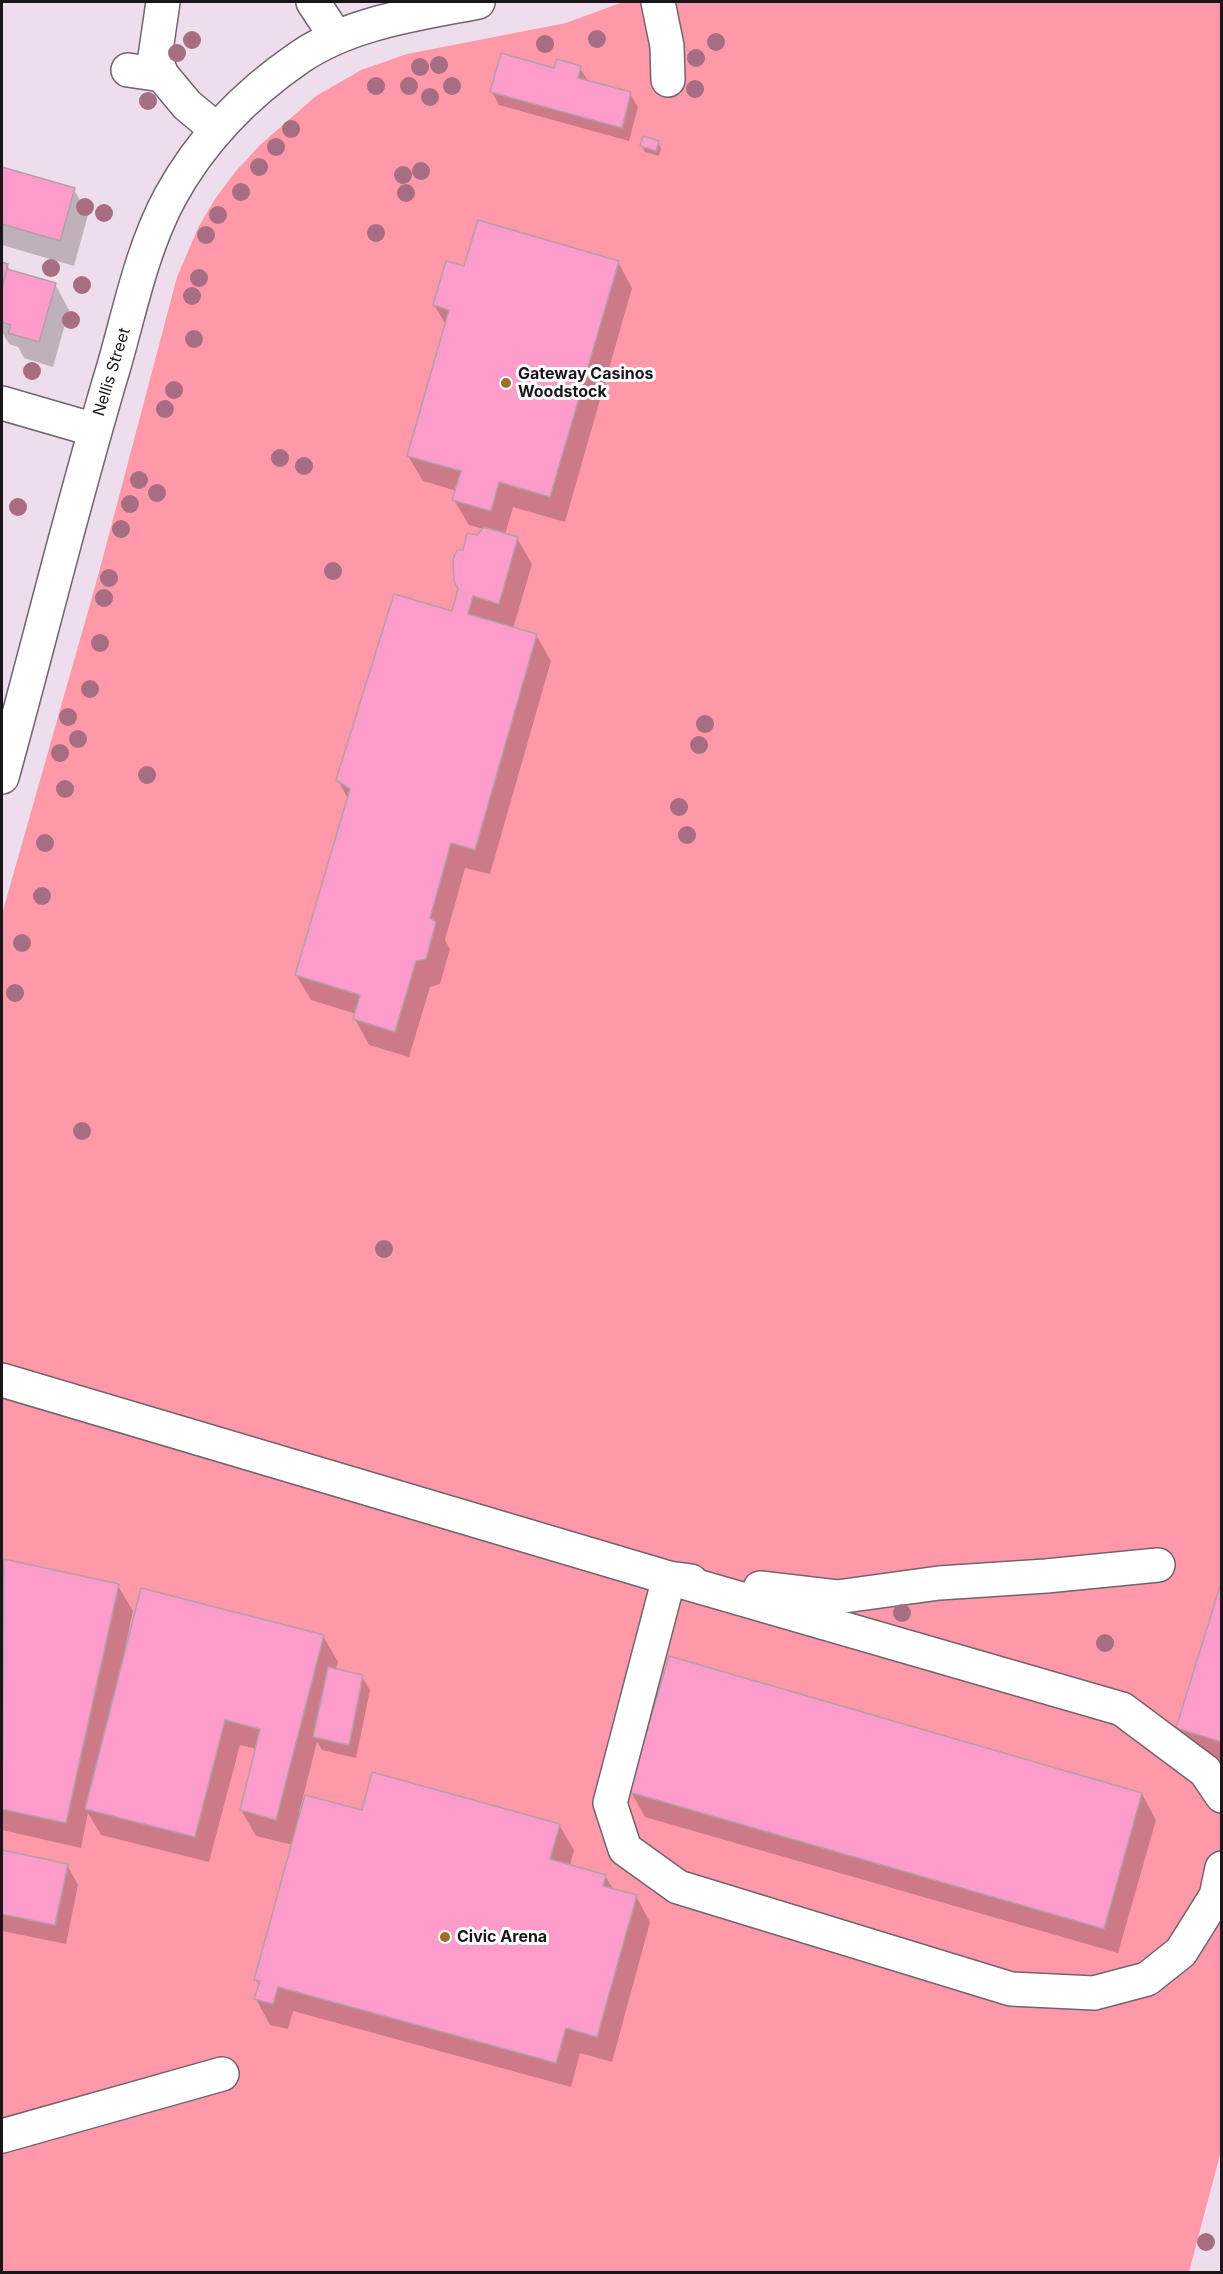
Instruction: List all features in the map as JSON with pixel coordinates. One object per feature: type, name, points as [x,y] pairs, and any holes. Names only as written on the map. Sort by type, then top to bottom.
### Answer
[{"type":"street","points":[[163,2],[155,57],[162,75],[187,105],[217,130]]},
{"type":"street","points":[[313,2],[336,37]]},
{"type":"street","name":"Nellis Street","points":[[2,777],[94,430],[153,232],[188,167],[217,130],[253,94],[301,56],[336,37],[400,18],[478,2]]},
{"type":"street","points":[[658,2],[667,46],[668,80]]},
{"type":"street","points":[[128,70],[162,75]]},
{"type":"street","points":[[2,403],[94,430]]},
{"type":"street","points":[[2,1380],[669,1578],[1122,1709],[1205,1771],[1221,1796]]},
{"type":"street","points":[[669,1578],[837,1597],[939,1583],[1158,1565]]},
{"type":"street","points":[[669,1578],[610,1803],[625,1849],[678,1887],[1011,1989],[1094,1993],[1147,1979],[1180,1952],[1215,1896],[1221,1868]]},
{"type":"street","points":[[2,2136],[222,2074]]},
{"type":"shaded area","points":[[623,2],[1221,2],[1222,2147],[1189,2272],[2,2272],[2,914],[98,576],[177,277],[199,226],[215,199],[260,145],[316,96],[361,70],[407,54],[566,23]]},
{"type":"building","points":[[501,53],[554,68],[557,59],[581,66],[578,78],[631,92],[622,128],[490,92]]},
{"type":"building","points":[[643,136],[659,141],[656,151],[640,146]]},
{"type":"building","points":[[2,167],[75,188],[60,241],[2,224]]},
{"type":"building","name":"Gateway Casinos Woodstock","points":[[478,220],[619,261],[550,497],[499,482],[491,511],[452,500],[461,471],[407,456],[449,310],[433,305],[446,261],[464,266]]},
{"type":"building","points":[[2,262],[8,264],[2,288]]},
{"type":"building","points":[[7,269],[56,283],[39,342],[8,333],[11,325],[2,322],[2,288]]},
{"type":"building","points":[[484,527],[518,537],[499,604],[473,596],[468,614],[537,634],[475,850],[451,843],[430,918],[436,922],[426,959],[416,961],[395,1032],[353,1019],[360,995],[295,975],[350,789],[336,780],[394,594],[452,611],[458,589],[454,581],[453,559],[457,550],[463,550],[467,533],[477,535]]},
{"type":"building","points":[[4,1559],[119,1584],[66,1823],[2,1809]]},
{"type":"building","points":[[1222,1580],[1222,1742],[1176,1728]]},
{"type":"building","points":[[141,1588],[324,1635],[276,1820],[240,1810],[260,1729],[225,1720],[195,1837],[85,1809]]},
{"type":"building","points":[[669,1656],[1142,1793],[1104,1929],[629,1792]]},
{"type":"building","points":[[328,1667],[363,1675],[349,1745],[313,1737]]},
{"type":"building","name":"Civic Arena","points":[[372,1772],[560,1824],[550,1859],[606,1875],[603,1886],[637,1895],[597,2037],[566,2028],[556,2063],[278,1987],[273,2004],[254,1999],[260,1981],[254,1980],[305,1795],[362,1810]]},
{"type":"building","points":[[2,1850],[68,1864],[55,1925],[2,1914]]},
{"type":"place","name":"Gateway Casinos Woodstock","points":[[506,383]]},
{"type":"place","name":"Civic Arena","points":[[445,1937]]}]
